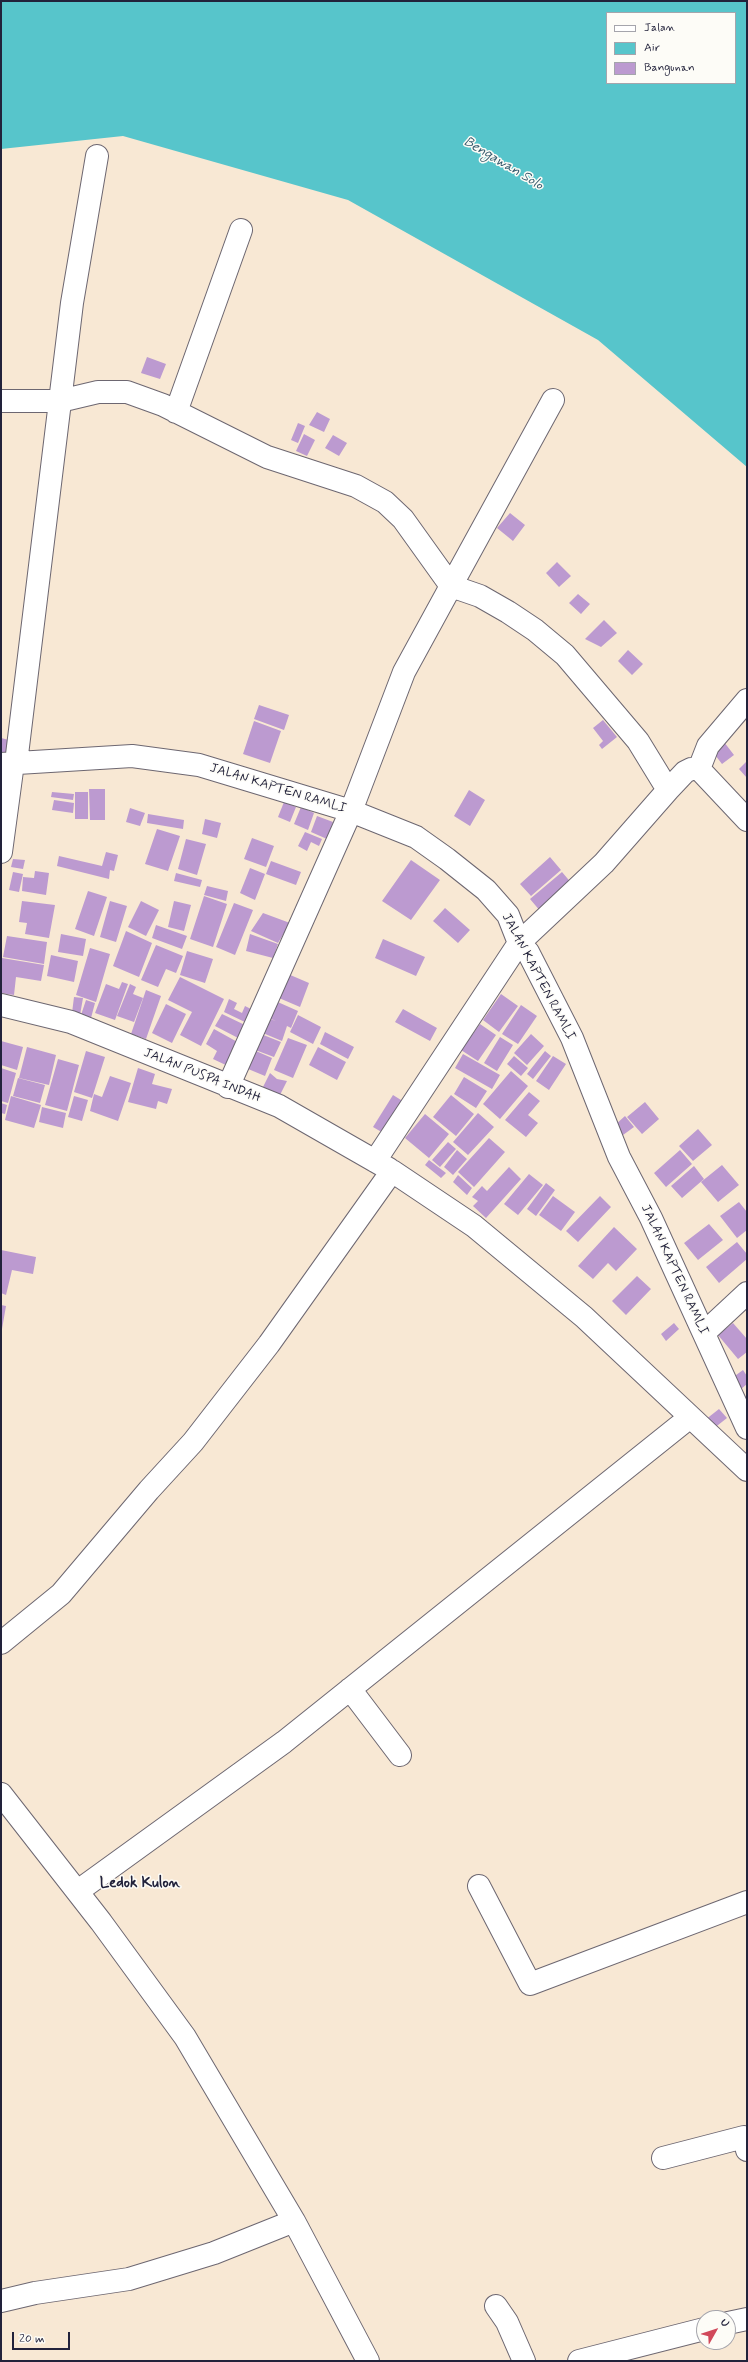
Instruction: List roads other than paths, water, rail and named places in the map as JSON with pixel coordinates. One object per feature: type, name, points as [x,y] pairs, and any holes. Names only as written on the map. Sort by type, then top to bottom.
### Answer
[{"type":"street","points":[[1,852],[10,764],[72,303],[97,156]]},
{"type":"street","points":[[176,412],[241,230]]},
{"type":"street","points":[[1,401],[60,401],[98,392],[127,392],[176,412],[267,457],[356,486],[385,502],[403,519],[451,586],[480,596],[508,612],[535,630],[565,655],[638,741],[668,790]]},
{"type":"street","points":[[228,1086],[352,811],[404,672],[552,400]]},
{"type":"street","points":[[699,769],[708,746],[747,700]]},
{"type":"street","name":"JALAN KAPTEN RAMLI","points":[[10,764],[132,756],[199,765],[352,811],[416,837],[447,858],[486,890],[508,915],[519,943],[528,952],[572,1038],[619,1157],[651,1218],[747,1428]]},
{"type":"street","points":[[1,1643],[61,1594],[144,1495],[193,1442],[269,1344],[384,1166],[519,943],[604,863],[685,772],[691,769],[699,769],[747,820]]},
{"type":"street","name":"JALAN PUSPA INDAH","points":[[1,1005],[71,1022],[279,1106],[384,1166],[474,1226],[584,1317],[689,1418],[747,1470]]},
{"type":"street","points":[[704,1333],[747,1293]]},
{"type":"street","points":[[78,1891],[284,1742],[689,1418]]},
{"type":"street","points":[[350,1689],[400,1755]]},
{"type":"street","points":[[1,1794],[78,1891],[142,1976],[184,2037],[294,2221],[368,2361]]},
{"type":"street","points":[[479,1886],[530,1984],[747,1902]]},
{"type":"street","points":[[663,2158],[746,2141]]},
{"type":"street","points":[[1,2301],[35,2293],[129,2279],[214,2253],[294,2221]]},
{"type":"street","points":[[496,2306],[507,2322],[524,2361]]},
{"type":"street","points":[[736,2321],[747,2319]]},
{"type":"street","points":[[579,2361],[696,2330]]},
{"type":"water","name":"Bengawan Solo","points":[[1,1],[747,1],[747,467],[598,340],[348,200],[123,136],[1,149]]},
{"type":"district","name":"Ledok Kulon","points":[[140,1884]]}]
